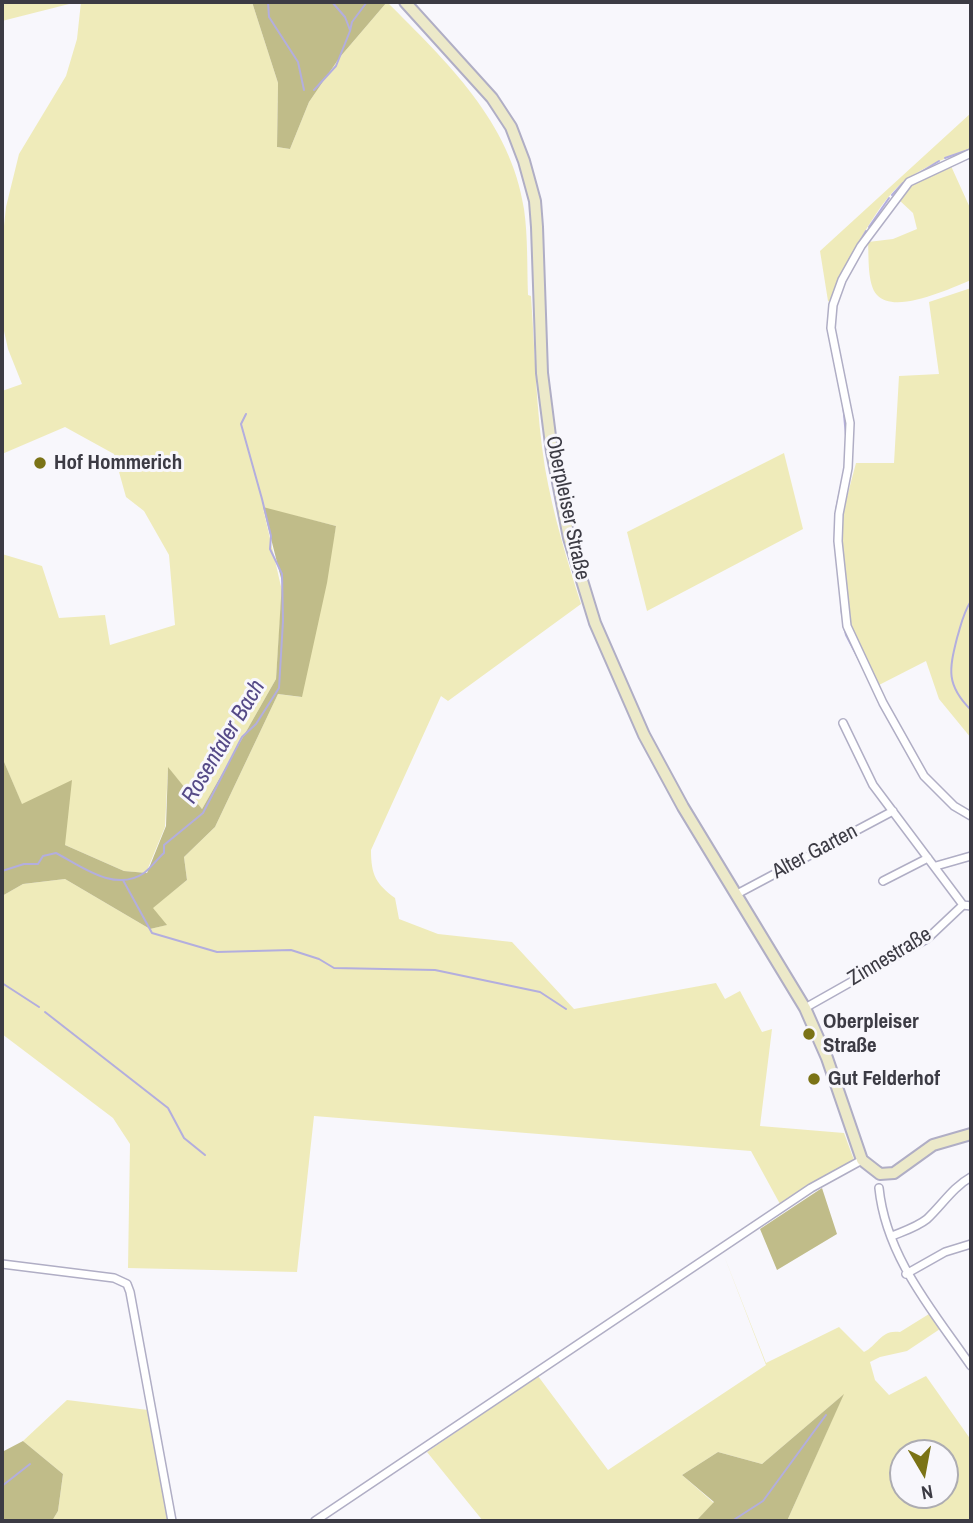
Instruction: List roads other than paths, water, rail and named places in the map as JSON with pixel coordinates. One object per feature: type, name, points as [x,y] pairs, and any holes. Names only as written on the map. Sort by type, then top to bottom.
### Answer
[{"type":"main road","name":"Oberpleiser Straße","points":[[405,2],[492,97],[510,127],[524,160],[535,201],[542,373],[552,452],[577,567],[601,637],[644,735],[683,807],[805,1008],[828,1058],[862,1160]]},
{"type":"main road","points":[[862,1160],[880,1174],[894,1173],[933,1145],[971,1134]]},
{"type":"street","points":[[971,153],[908,182],[861,246],[842,280],[833,305],[831,328],[850,423],[848,468],[839,514],[838,541],[847,626],[883,703],[925,776],[954,806],[971,816]]},
{"type":"street","points":[[843,723],[873,785],[967,905]]},
{"type":"street","name":"Alter Garten","points":[[737,894],[893,811]]},
{"type":"street","points":[[936,866],[971,856]]},
{"type":"street","points":[[883,881],[928,858]]},
{"type":"street","name":"Zinnestraße","points":[[805,1008],[926,939],[967,905]]},
{"type":"street","points":[[315,1521],[811,1188],[862,1160]]},
{"type":"street","points":[[892,1236],[927,1218],[962,1182],[971,1177]]},
{"type":"street","points":[[879,1188],[881,1207],[906,1274],[971,1366]]},
{"type":"street","points":[[906,1274],[945,1252],[971,1244]]},
{"type":"street","points":[[2,1264],[114,1278],[127,1284],[172,1521]]},
{"type":"waterway","points":[[268,2],[269,17],[298,62],[304,90]]},
{"type":"waterway","points":[[332,2],[345,17],[350,30]]},
{"type":"waterway","points":[[314,90],[336,66],[352,22],[367,2]]},
{"type":"waterway","points":[[945,158],[971,149]]},
{"type":"waterway","points":[[911,178],[939,161]]},
{"type":"waterway","points":[[892,195],[903,183]]},
{"type":"waterway","points":[[869,227],[889,198]]},
{"type":"waterway","points":[[849,260],[866,231]]},
{"type":"waterway","points":[[843,404],[846,436]]},
{"type":"waterway","name":"Rosentaler Bach","points":[[2,871],[24,864],[38,864],[43,856],[56,853],[110,879],[122,880],[144,873],[164,853],[164,845],[203,813],[242,737],[256,724],[279,688],[283,621],[282,574],[270,549],[271,536],[241,424],[246,414]]},
{"type":"waterway","points":[[836,510],[842,481]]},
{"type":"waterway","points":[[971,601],[961,624],[951,668],[953,685],[971,710]]},
{"type":"waterway","points":[[841,606],[842,615]]},
{"type":"waterway","points":[[843,624],[861,664]]},
{"type":"waterway","points":[[123,880],[152,933],[217,952],[291,950],[319,959],[334,968],[435,970],[540,992],[566,1009]]},
{"type":"waterway","points":[[2,983],[39,1007]]},
{"type":"waterway","points":[[45,1012],[168,1108],[184,1138],[205,1155]]},
{"type":"waterway","points":[[732,1521],[763,1501],[826,1415]]},
{"type":"waterway","points":[[2,1486],[30,1464]]},
{"type":"place","name":"Hof Hommerich","points":[[40,463]]},
{"type":"place","name":"Oberpleiser Straße","points":[[809,1034]]},
{"type":"place","name":"Gut Felderhof","points":[[814,1079]]}]
